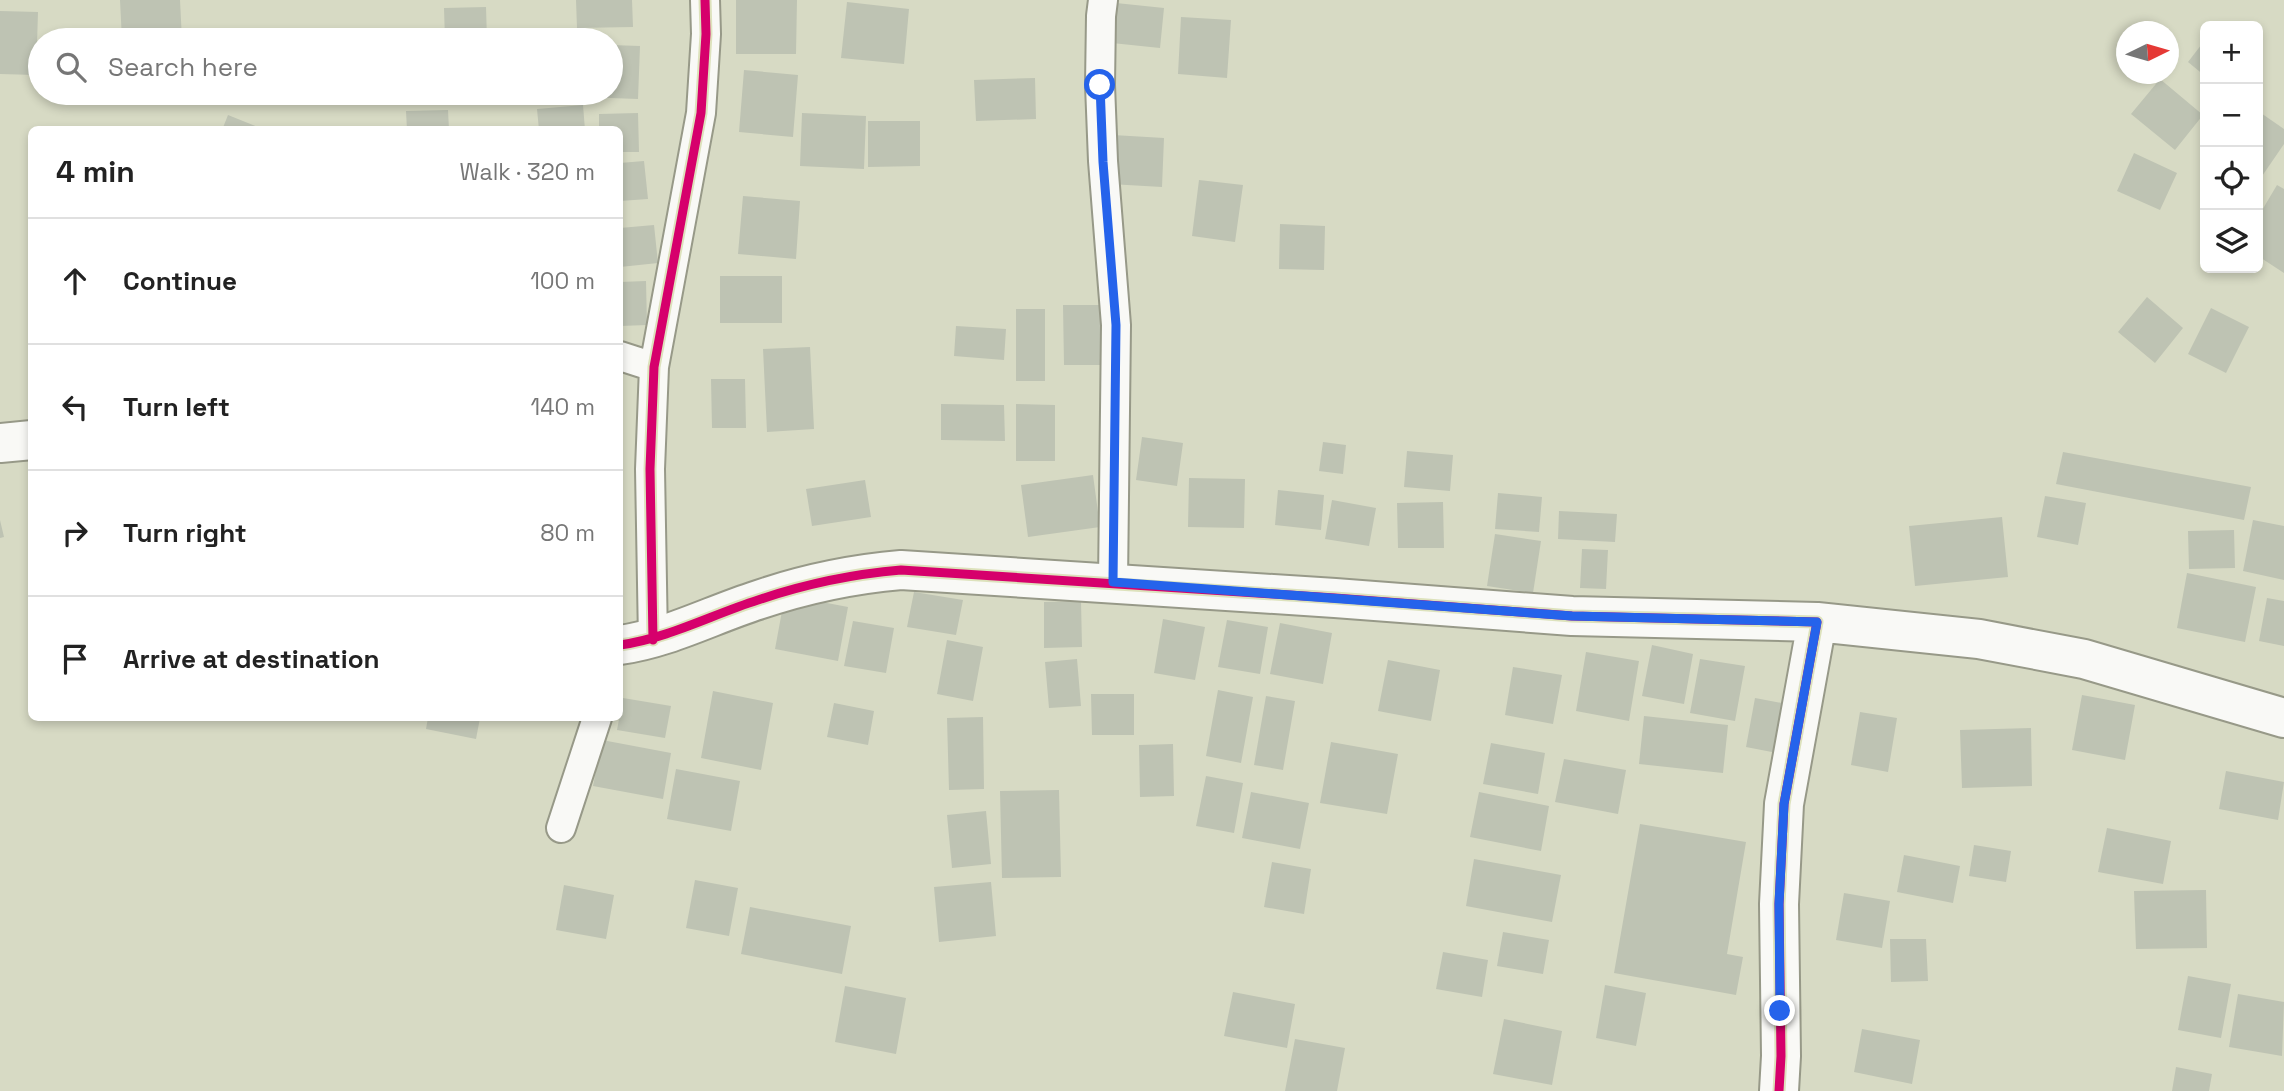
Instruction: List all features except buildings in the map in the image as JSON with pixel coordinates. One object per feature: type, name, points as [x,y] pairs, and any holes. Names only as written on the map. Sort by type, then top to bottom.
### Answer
[{"type":"street","points":[[705,0],[706,34],[701,113],[654,367],[650,469],[628,644],[761,599],[867,572],[901,569],[1572,616],[1817,622],[1979,639],[2084,659],[2284,718]]},
{"type":"street","points":[[1103,0],[1100,85],[1103,162],[1116,325],[1113,582]]},
{"type":"street","points":[[623,357],[654,367]]},
{"type":"street","points":[[0,443],[28,440]]},
{"type":"street","points":[[1779,1091],[1779,904],[1784,804],[1817,622]]},
{"type":"street","points":[[561,828],[596,721]]},
{"type":"cycle path","points":[[653,640],[650,469],[654,367],[701,113],[706,34],[705,0]]},
{"type":"cycle path","points":[[623,644],[673,632],[792,590],[847,577],[901,570],[1572,616],[1817,622],[1784,804],[1779,904],[1779,1091]]},
{"type":"route","points":[[1100,85],[1103,162],[1116,325],[1113,582],[1572,616],[1817,622],[1784,804],[1779,904],[1780,1011]]}]
